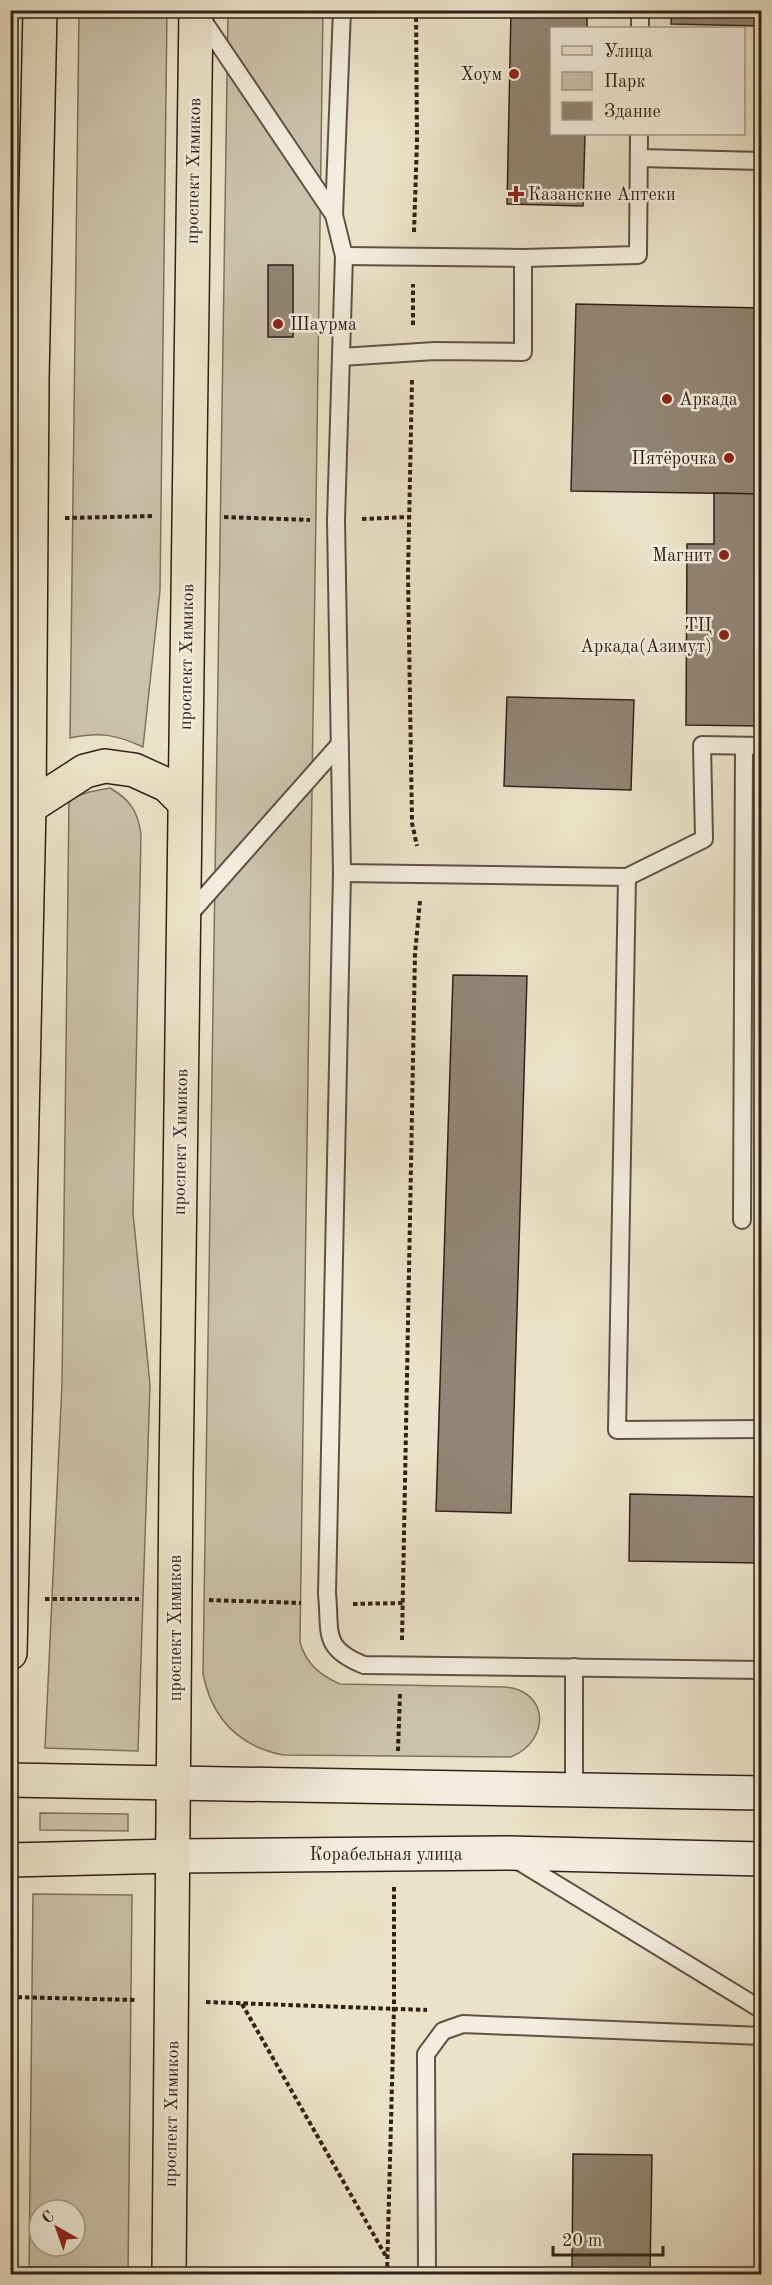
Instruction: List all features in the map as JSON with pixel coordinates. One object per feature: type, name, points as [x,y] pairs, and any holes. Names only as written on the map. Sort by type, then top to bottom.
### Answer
[{"type":"main road","points":[[10,1653],[30,807],[21,379],[40,10]]},
{"type":"main road","name":"проспект Химиков","points":[[169,2274],[184,802],[196,10]]},
{"type":"main road","points":[[30,807],[85,771],[105,766],[134,770],[167,784],[184,802]]},
{"type":"main road","points":[[10,1780],[762,1793]]},
{"type":"main road","name":"Корабельная улица","points":[[10,1860],[506,1853],[762,1860]]},
{"type":"lane","points":[[196,10],[334,215]]},
{"type":"lane","points":[[342,10],[334,215],[344,256],[336,520],[342,873],[327,1582],[327,1621],[332,1641],[344,1657],[364,1665],[762,1670]]},
{"type":"lane","points":[[640,10],[640,27]]},
{"type":"lane","points":[[344,256],[523,258],[638,255],[639,135]]},
{"type":"lane","points":[[639,158],[762,161]]},
{"type":"lane","points":[[341,357],[412,353],[523,352],[523,258]]},
{"type":"lane","points":[[183,921],[340,744]]},
{"type":"lane","points":[[342,873],[627,877],[704,839],[702,745],[762,746]]},
{"type":"lane","points":[[742,1220],[744,746]]},
{"type":"lane","points":[[627,877],[617,1430],[762,1429]]},
{"type":"lane","points":[[574,1668],[574,1790]]},
{"type":"lane","points":[[506,1853],[762,2010]]},
{"type":"lane","points":[[427,2274],[426,2054],[443,2031],[463,2024],[518,2024],[643,2033],[762,2036]]},
{"type":"path","points":[[404,1603],[415,954],[422,874],[412,823],[408,574],[417,141],[416,10]]},
{"type":"path","points":[[241,2003],[388,2259]]},
{"type":"path","points":[[387,2274],[394,2008]]},
{"type":"green space","points":[[79,11],[167,11],[160,590],[143,747],[107,735],[70,738]]},
{"type":"green space","points":[[228,11],[323,11],[300,1642],[310,1663],[326,1677],[340,1684],[505,1687],[520,1691],[530,1697],[537,1707],[540,1718],[533,1740],[524,1750],[511,1757],[283,1755],[267,1751],[253,1745],[230,1728],[213,1704],[203,1674]]},
{"type":"green space","points":[[110,788],[132,807],[141,835],[133,1213],[150,1385],[138,1751],[45,1748],[62,1384],[69,799]]},
{"type":"green space","points":[[40,1813],[128,1814],[128,1831],[40,1830]]},
{"type":"green space","points":[[33,1894],[132,1895],[128,2274],[29,2274],[29,2258],[87,2258],[87,2198],[30,2198]]},
{"type":"building","points":[[511,10],[587,10],[587,27],[550,27],[550,135],[585,135],[583,206],[507,204]]},
{"type":"building","points":[[672,10],[762,10],[762,26],[671,24]]},
{"type":"building","points":[[268,265],[293,265],[293,337],[268,337]]},
{"type":"building","name":"Аркада","points":[[576,304],[762,308],[762,494],[571,491]]},
{"type":"building","name":"ТЦ Аркада(Азимут)","points":[[714,493],[761,494],[762,726],[686,725],[687,544],[714,544]]},
{"type":"building","points":[[507,697],[634,700],[631,790],[504,786]]},
{"type":"building","points":[[453,975],[527,976],[511,1513],[436,1511]]},
{"type":"building","points":[[630,1494],[762,1497],[762,1563],[629,1561]]},
{"type":"building","points":[[573,2154],[652,2155],[650,2274],[572,2274]]},
{"type":"place","name":"Хоум","points":[[514,74]]},
{"type":"place","name":"Казанские Аптеки","points":[[516,194]]},
{"type":"place","name":"Шаурма","points":[[278,324]]},
{"type":"place","name":"Аркада","points":[[667,399]]},
{"type":"place","name":"Пятёрочка","points":[[729,458]]},
{"type":"place","name":"Магнит","points":[[724,555]]},
{"type":"place","name":"ТЦ Аркада(Азимут)","points":[[724,635]]}]
